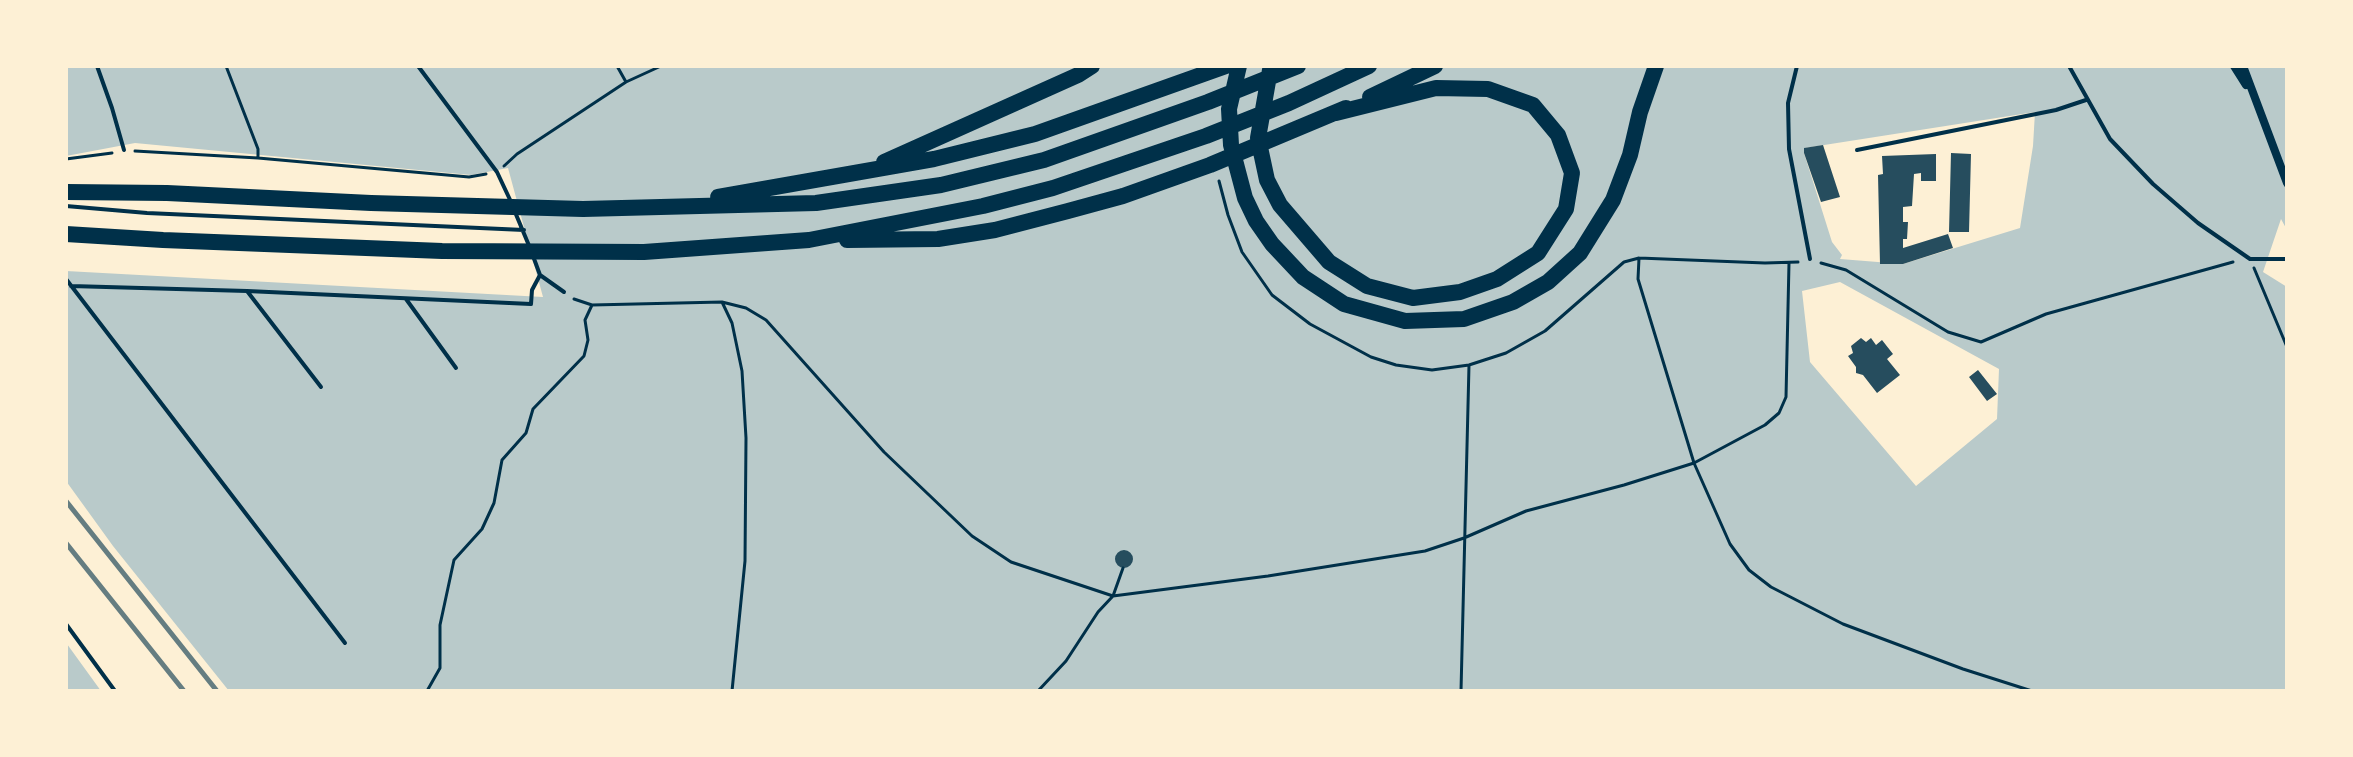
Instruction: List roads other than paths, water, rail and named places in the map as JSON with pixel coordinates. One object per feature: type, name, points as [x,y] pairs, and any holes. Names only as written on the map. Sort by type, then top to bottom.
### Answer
[{"type":"highway","points":[[865,171],[1092,66]]},
{"type":"highway","points":[[1239,66],[1229,109],[1231,145],[1245,198],[1256,221],[1272,244],[1303,277],[1344,304],[1405,321],[1464,319],[1513,302],[1548,282],[1580,253],[1613,200],[1630,155],[1640,112],[1656,66]]},
{"type":"highway","points":[[1271,66],[1258,138],[1267,180],[1280,205],[1329,262],[1367,286],[1413,298],[1460,292],[1497,279],[1538,253],[1566,209],[1572,173],[1558,135],[1533,105],[1488,89],[1436,88],[1336,113]]},
{"type":"highway","points":[[66,192],[583,209],[816,203],[941,185],[1044,160],[1208,102],[1298,66]]},
{"type":"highway","points":[[809,240],[983,206],[1053,188],[1206,136],[1289,103],[1369,66]]},
{"type":"highway","points":[[66,234],[442,251],[583,252],[700,249],[809,240],[938,239],[995,230],[1123,196],[1288,135],[1435,66]]},
{"type":"highway","points":[[667,206],[934,159],[1035,134],[1219,69]]},
{"type":"street","points":[[2234,66],[2258,103]]},
{"type":"street","points":[[2243,66],[2287,183]]},
{"type":"lane","points":[[97,66],[124,150]]},
{"type":"lane","points":[[418,66],[497,172],[524,230],[540,275],[564,292]]},
{"type":"lane","points":[[1797,66],[1788,103],[1789,149],[1810,259]]},
{"type":"lane","points":[[2069,66],[2110,139],[2153,184],[2198,223],[2250,259],[2287,259]]},
{"type":"lane","points":[[1857,150],[2056,110],[2086,100]]},
{"type":"lane","points":[[66,206],[147,213],[524,230]]},
{"type":"lane","points":[[71,286],[531,304],[532,290],[540,275]]},
{"type":"lane","points":[[66,279],[345,643]]},
{"type":"lane","points":[[247,291],[321,387]]},
{"type":"lane","points":[[406,298],[456,368]]},
{"type":"lane","points":[[66,624],[115,691]]},
{"type":"railway","points":[[66,501],[217,691]]},
{"type":"railway","points":[[66,543],[184,691]]}]
